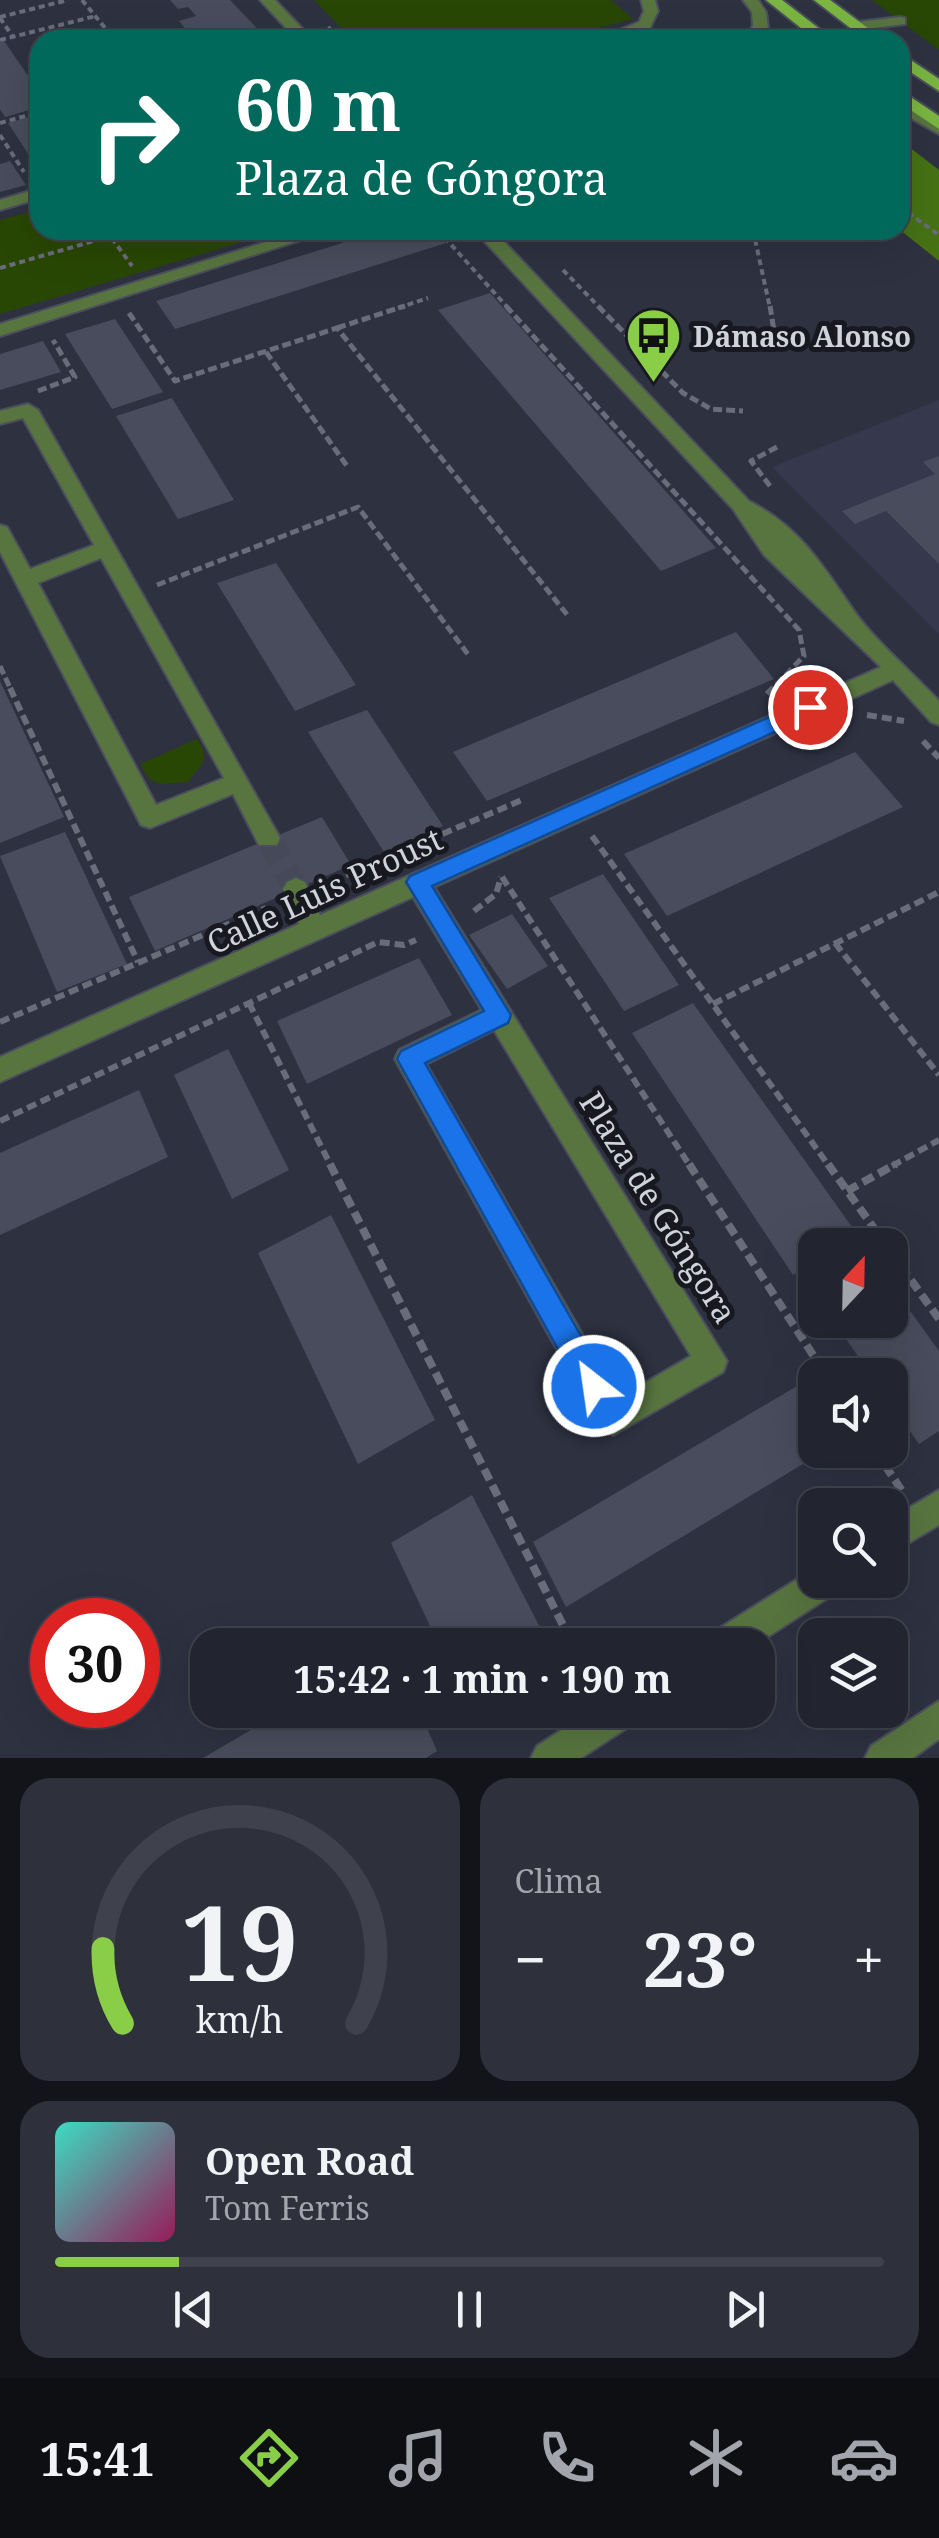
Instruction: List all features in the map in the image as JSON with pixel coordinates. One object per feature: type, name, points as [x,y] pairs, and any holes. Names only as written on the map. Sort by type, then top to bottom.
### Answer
[{"type":"main road","points":[[773,0],[813,30]]},
{"type":"main road","points":[[821,0],[862,30]]},
{"type":"main road","points":[[910,65],[939,86]]},
{"type":"main road","points":[[910,103],[939,127]]},
{"type":"street","points":[[268,0],[296,30]]},
{"type":"street","points":[[631,30],[645,25],[651,11],[648,0]]},
{"type":"street","points":[[750,0],[762,20],[759,30]]},
{"type":"street","points":[[857,26],[900,22]]},
{"type":"street","points":[[910,111],[939,127]]},
{"type":"street","points":[[0,205],[30,197]]},
{"type":"street","points":[[0,330],[291,240]]},
{"type":"street","points":[[492,240],[742,506],[744,517],[754,530],[848,620],[939,716]]},
{"type":"street","points":[[0,418],[28,410],[268,838]]},
{"type":"street","points":[[0,532],[150,818],[239,782]]},
{"type":"street","points":[[24,580],[104,549]]},
{"type":"street","name":"Calle Luis Proust","points":[[0,1070],[894,670]]},
{"type":"street","name":"Plaza de Góngora","points":[[418,882],[712,1361],[613,1418],[409,1059],[499,1015]]},
{"type":"street","points":[[296,889],[316,931]]},
{"type":"street","points":[[908,1526],[929,1512]]},
{"type":"street","points":[[750,1628],[798,1597]]},
{"type":"street","points":[[883,1758],[939,1718]]},
{"type":"street","points":[[550,1758],[596,1728]]},
{"type":"path","points":[[14,37],[0,17],[68,0]]},
{"type":"path","points":[[82,0],[107,30]]},
{"type":"path","points":[[41,30],[96,16]]},
{"type":"path","points":[[0,40],[30,33]]},
{"type":"path","points":[[0,123],[30,115]]},
{"type":"path","points":[[0,135],[26,176]]},
{"type":"path","points":[[910,214],[939,236]]},
{"type":"path","points":[[0,268],[97,240]]},
{"type":"path","points":[[447,240],[799,630],[804,656],[758,701]]},
{"type":"path","points":[[756,240],[774,331]]},
{"type":"path","points":[[562,269],[684,393],[711,409],[743,411]]},
{"type":"path","points":[[124,305],[175,382],[428,298]]},
{"type":"path","points":[[337,328],[569,618]]},
{"type":"path","points":[[28,410],[40,389],[75,377],[48,330]]},
{"type":"path","points":[[266,352],[348,466]]},
{"type":"path","points":[[770,486],[751,461],[777,447]]},
{"type":"path","points":[[132,595],[358,507],[470,657]]},
{"type":"path","points":[[0,666],[138,962]]},
{"type":"path","points":[[861,716],[874,714],[906,722]]},
{"type":"path","points":[[917,734],[939,758]]},
{"type":"path","points":[[332,881],[526,798]]},
{"type":"path","points":[[575,843],[608,828]]},
{"type":"path","points":[[591,836],[874,1228]]},
{"type":"path","points":[[474,912],[496,894],[502,876],[514,870]]},
{"type":"path","points":[[502,876],[815,1358]]},
{"type":"path","points":[[713,1004],[939,892]]},
{"type":"path","points":[[0,1022],[266,908]]},
{"type":"path","points":[[0,1121],[378,942],[404,946],[416,940]]},
{"type":"path","points":[[836,943],[939,1075]]},
{"type":"path","points":[[249,1003],[564,1628]]},
{"type":"path","points":[[847,1191],[939,1140]]},
{"type":"path","points":[[908,1275],[939,1318]]},
{"type":"path","points":[[891,1468],[929,1512]]},
{"type":"shaded area","points":[[939,400],[939,634],[772,467]]},
{"type":"green space","points":[[314,0],[611,0],[633,19],[590,30],[343,30]]},
{"type":"green space","points":[[872,0],[939,0],[939,50]]},
{"type":"green space","points":[[910,148],[939,170],[939,261],[910,238]]},
{"type":"green space","points":[[30,212],[30,240],[249,240],[0,314],[0,220]]},
{"type":"green space","points":[[197,739],[203,748],[203,763],[188,782],[160,784],[149,779],[140,764]]},
{"type":"building","points":[[170,0],[230,0],[258,30],[186,30],[179,21],[196,16],[188,7],[178,9]]},
{"type":"building","points":[[4,41],[30,79],[30,110],[5,117],[0,109],[0,42]]},
{"type":"building","points":[[30,117],[30,157],[8,123]]},
{"type":"building","points":[[10,161],[26,185],[0,192],[0,164]]},
{"type":"building","points":[[352,240],[446,243],[175,329],[156,301]]},
{"type":"building","points":[[490,293],[716,548],[661,571],[438,310]]},
{"type":"building","points":[[115,319],[163,392],[112,409],[65,334]]},
{"type":"building","points":[[43,341],[61,372],[0,390],[0,354]]},
{"type":"building","points":[[172,398],[234,500],[178,519],[116,416]]},
{"type":"building","points":[[939,456],[939,564],[886,511],[855,524],[842,511],[935,474],[923,462]]},
{"type":"building","points":[[276,563],[356,685],[295,711],[217,583]]},
{"type":"building","points":[[736,632],[774,679],[487,801],[453,752]]},
{"type":"building","points":[[0,681],[64,817],[0,843]]},
{"type":"building","points":[[367,710],[443,826],[384,852],[308,732]]},
{"type":"building","points":[[855,752],[903,807],[667,916],[624,854]]},
{"type":"building","points":[[322,817],[351,865],[155,951],[129,897]]},
{"type":"building","points":[[65,832],[127,964],[57,992],[0,856]]},
{"type":"building","points":[[603,874],[679,985],[624,1011],[549,898]]},
{"type":"building","points":[[512,914],[548,966],[507,989],[469,935]]},
{"type":"building","points":[[419,958],[452,1015],[307,1084],[277,1021]]},
{"type":"building","points":[[693,1003],[853,1228],[798,1228],[798,1272],[793,1275],[632,1033]]},
{"type":"building","points":[[228,1049],[289,1170],[232,1199],[174,1075]]},
{"type":"building","points":[[139,1090],[168,1157],[0,1235],[0,1153]]},
{"type":"building","points":[[331,1215],[435,1420],[358,1464],[258,1253]]},
{"type":"building","points":[[908,1308],[939,1351],[939,1431],[919,1444],[908,1428],[908,1358],[859,1358],[845,1338],[908,1338]]},
{"type":"building","points":[[798,1385],[798,1467],[566,1607],[533,1542]]},
{"type":"building","points":[[472,1495],[540,1628],[431,1628],[391,1543]]},
{"type":"building","points":[[254,1728],[427,1728],[437,1751],[426,1758],[203,1758]]},
{"type":"tunnel","points":[[268,838],[296,889]]},
{"type":"place","name":"Dámaso Alonso","points":[[654,385]]},
{"type":"route","points":[[594,1386],[409,1059],[499,1015],[418,882],[810,707]]}]
